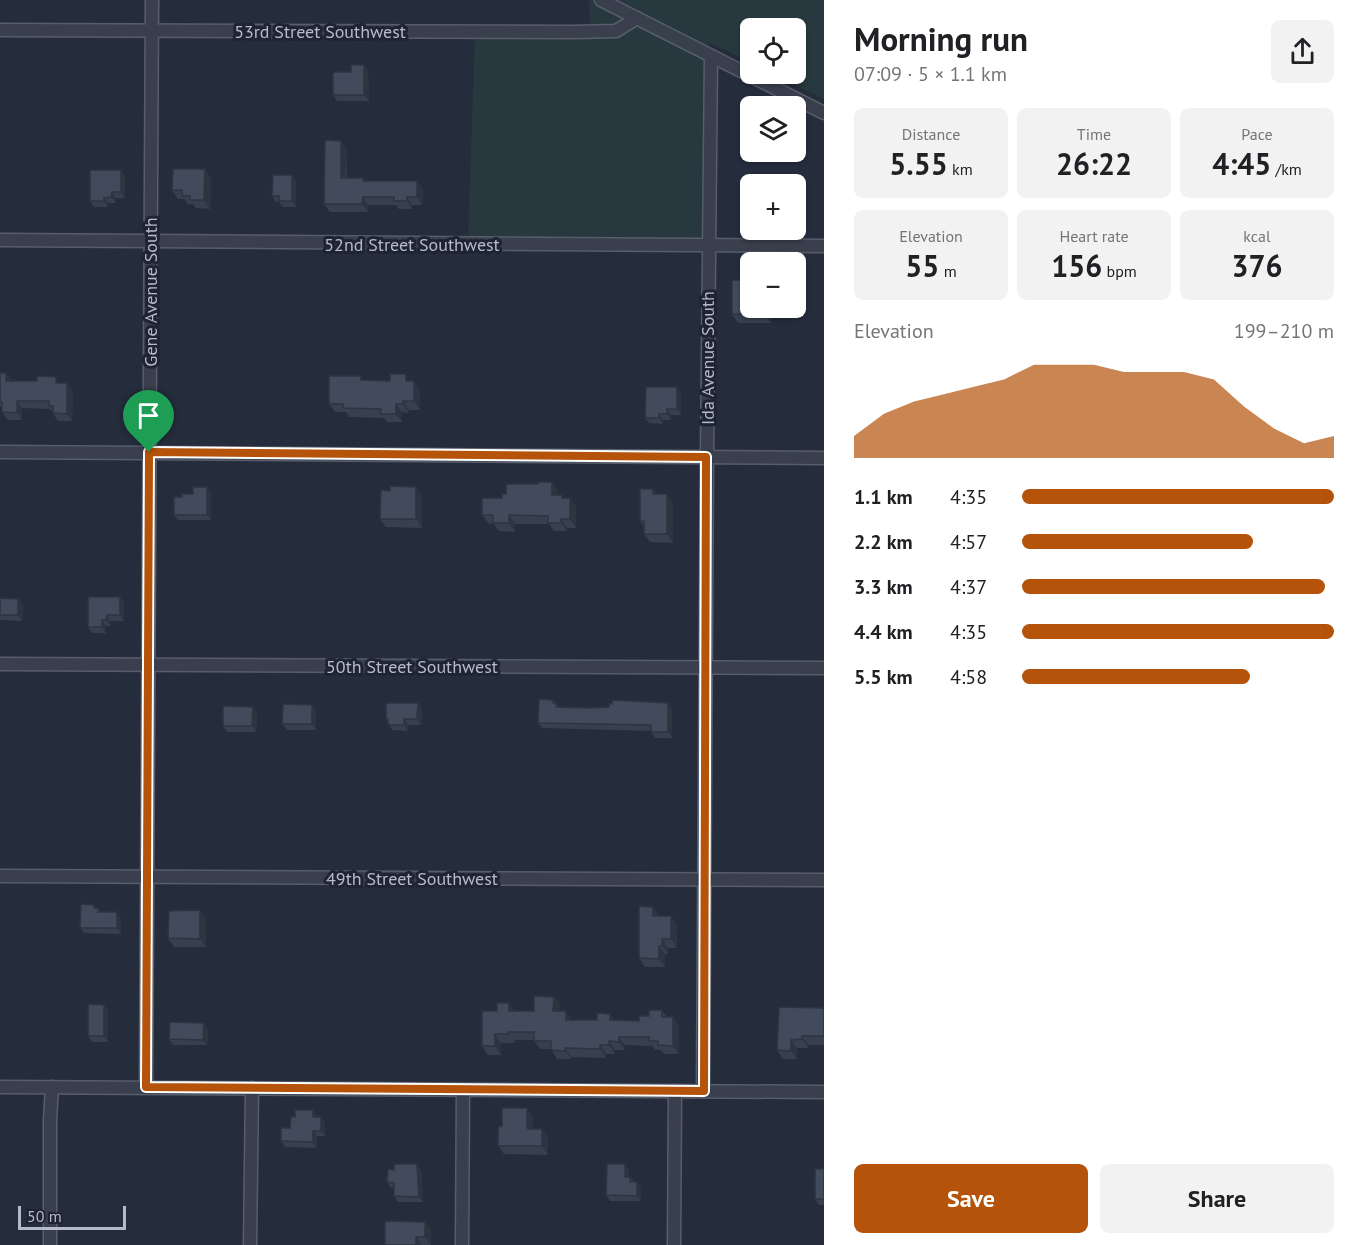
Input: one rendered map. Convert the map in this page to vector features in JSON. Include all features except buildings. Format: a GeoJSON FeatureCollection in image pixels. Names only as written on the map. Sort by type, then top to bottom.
{"type":"FeatureCollection","features":[{"type":"Feature","properties":{"kind":"street","name":"Gene Avenue South"},"geometry":{"type":"LineString","coordinates":[[146,1087],[152,0]]}},
{"type":"Feature","properties":{"kind":"street"},"geometry":{"type":"LineString","coordinates":[[601,0],[824,113]]}},
{"type":"Feature","properties":{"kind":"street","name":"53rd Street Southwest"},"geometry":{"type":"LineString","coordinates":[[0,30],[616,31],[637,18]]}},
{"type":"Feature","properties":{"kind":"street","name":"Ida Avenue South"},"geometry":{"type":"LineString","coordinates":[[704,1091],[706,457],[711,56]]}},
{"type":"Feature","properties":{"kind":"street","name":"52nd Street Southwest"},"geometry":{"type":"LineString","coordinates":[[0,240],[824,246]]}},
{"type":"Feature","properties":{"kind":"street"},"geometry":{"type":"LineString","coordinates":[[0,452],[824,458]]}},
{"type":"Feature","properties":{"kind":"street","name":"50th Street Southwest"},"geometry":{"type":"LineString","coordinates":[[0,664],[824,668]]}},
{"type":"Feature","properties":{"kind":"street","name":"49th Street Southwest"},"geometry":{"type":"LineString","coordinates":[[0,876],[824,880]]}},
{"type":"Feature","properties":{"kind":"street"},"geometry":{"type":"LineString","coordinates":[[0,1087],[824,1092]]}},
{"type":"Feature","properties":{"kind":"street"},"geometry":{"type":"LineString","coordinates":[[50,1245],[52,1087]]}},
{"type":"Feature","properties":{"kind":"street"},"geometry":{"type":"LineString","coordinates":[[250,1245],[252,1088]]}},
{"type":"Feature","properties":{"kind":"street"},"geometry":{"type":"LineString","coordinates":[[462,1245],[463,1089]]}},
{"type":"Feature","properties":{"kind":"street"},"geometry":{"type":"LineString","coordinates":[[674,1245],[675,1091]]}},
{"type":"Feature","properties":{"kind":"shaded area"},"geometry":{"type":"Polygon","coordinates":[[[589,0],[824,0],[824,99],[793,84],[806,84],[806,18],[740,18],[740,57],[709,42],[704,245],[468,244],[475,33],[590,30],[589,0]]]}},
{"type":"Feature","properties":{"kind":"route"},"geometry":{"type":"LineString","coordinates":[[149,452],[706,457],[704,1091],[146,1087],[149,452]]}}]}
